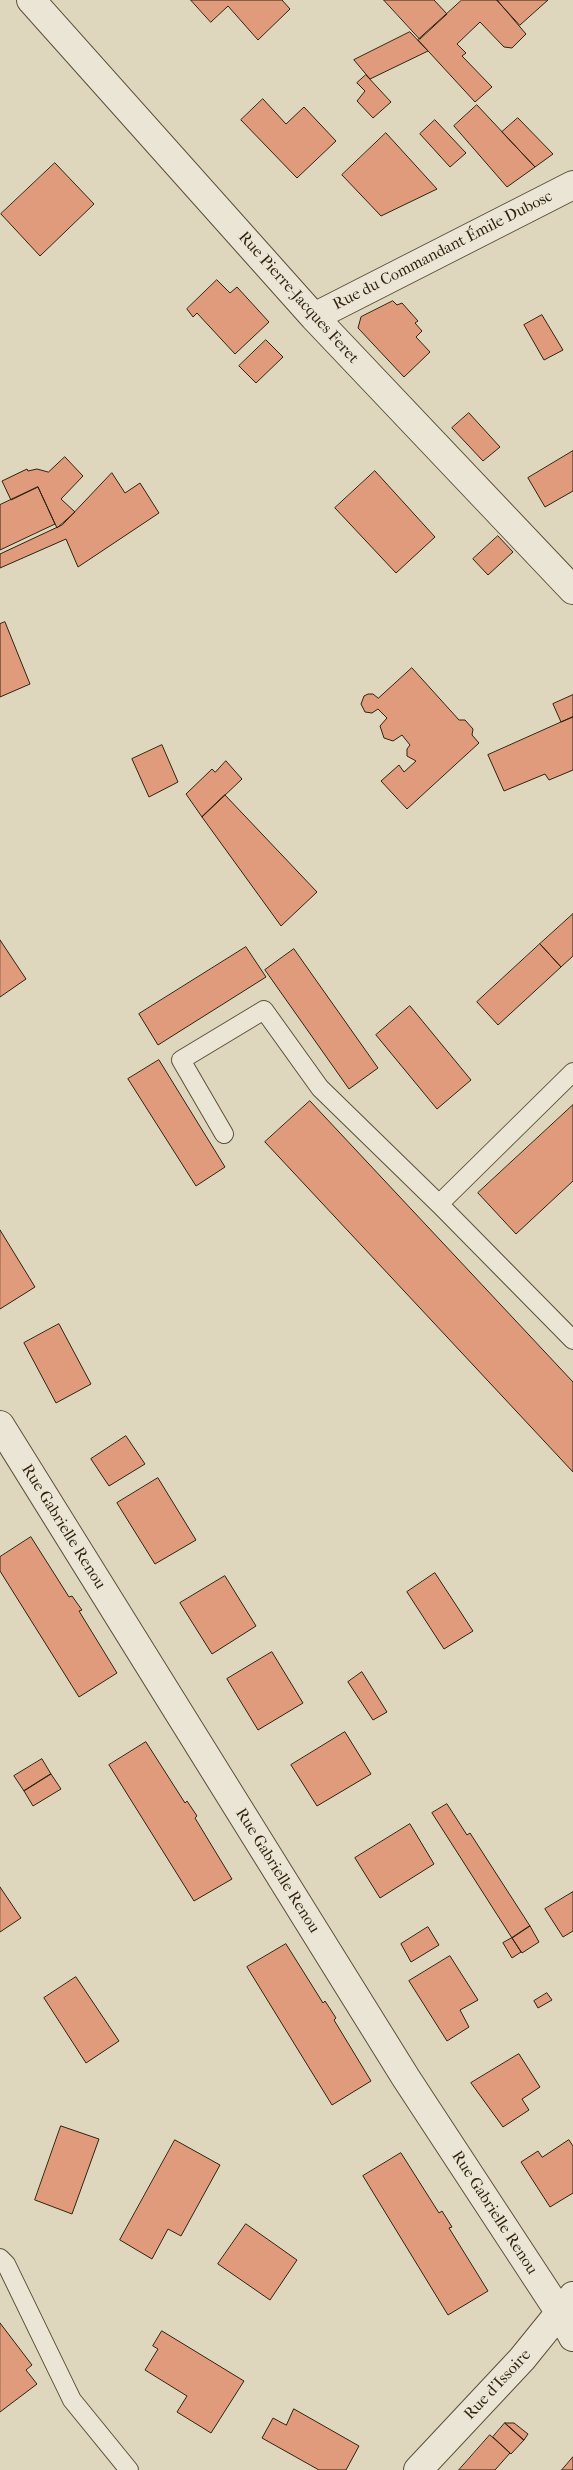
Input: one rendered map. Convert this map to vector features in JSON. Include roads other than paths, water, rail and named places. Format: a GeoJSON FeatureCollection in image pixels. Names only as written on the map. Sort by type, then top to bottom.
{"type":"FeatureCollection","features":[{"type":"Feature","properties":{"kind":"street","name":"Rue Pierre-Jacques Feret"},"geometry":{"type":"LineString","coordinates":[[31,0],[314,317],[573,590]]}},
{"type":"Feature","properties":{"kind":"street","name":"Rue du Commandant Émile Dubosc"},"geometry":{"type":"LineString","coordinates":[[314,317],[573,185]]}},
{"type":"Feature","properties":{"kind":"street","name":"Rue Gabrielle Renou"},"geometry":{"type":"LineString","coordinates":[[0,1425],[406,2078],[566,2305],[573,2337]]}},
{"type":"Feature","properties":{"kind":"street","name":"Rue d'Issoire"},"geometry":{"type":"LineString","coordinates":[[418,2470],[522,2359],[566,2305]]}},
{"type":"Feature","properties":{"kind":"lane"},"geometry":{"type":"LineString","coordinates":[[224,1134],[181,1060],[264,1010],[320,1088],[439,1204],[573,1340]]}},
{"type":"Feature","properties":{"kind":"lane"},"geometry":{"type":"LineString","coordinates":[[439,1204],[573,1072]]}},
{"type":"Feature","properties":{"kind":"lane"},"geometry":{"type":"LineString","coordinates":[[0,2258],[6,2264],[72,2400],[129,2470]]}}]}
